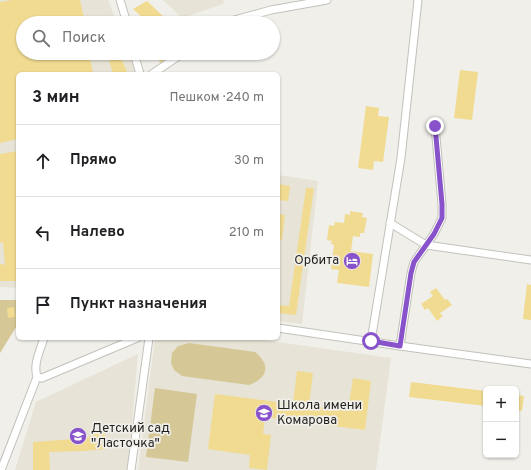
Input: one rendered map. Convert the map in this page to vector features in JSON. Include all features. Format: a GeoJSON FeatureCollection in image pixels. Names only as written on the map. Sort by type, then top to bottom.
{"type":"FeatureCollection","features":[{"type":"Feature","properties":{"kind":"street"},"geometry":{"type":"LineString","coordinates":[[120,0],[124,16]]}},
{"type":"Feature","properties":{"kind":"street"},"geometry":{"type":"LineString","coordinates":[[249,16],[271,10],[326,0]]}},
{"type":"Feature","properties":{"kind":"street"},"geometry":{"type":"LineString","coordinates":[[371,341],[401,158],[418,0]]}},
{"type":"Feature","properties":{"kind":"street"},"geometry":{"type":"LineString","coordinates":[[136,60],[139,72]]}},
{"type":"Feature","properties":{"kind":"street"},"geometry":{"type":"LineString","coordinates":[[155,72],[173,60]]}},
{"type":"Feature","properties":{"kind":"street"},"geometry":{"type":"LineString","coordinates":[[400,346],[414,262],[434,234],[442,218],[435,126]]}},
{"type":"Feature","properties":{"kind":"street"},"geometry":{"type":"LineString","coordinates":[[390,223],[426,245],[531,260]]}},
{"type":"Feature","properties":{"kind":"street"},"geometry":{"type":"LineString","coordinates":[[280,328],[531,364]]}},
{"type":"Feature","properties":{"kind":"street"},"geometry":{"type":"LineString","coordinates":[[1,470],[37,377],[36,365],[43,340]]}},
{"type":"Feature","properties":{"kind":"street"},"geometry":{"type":"LineString","coordinates":[[37,377],[42,378],[132,340]]}},
{"type":"Feature","properties":{"kind":"street"},"geometry":{"type":"LineString","coordinates":[[131,470],[149,340]]}},
{"type":"Feature","properties":{"kind":"shaded area"},"geometry":{"type":"Polygon","coordinates":[[[0,0],[108,0],[114,16],[16,16],[16,60],[131,60],[135,72],[16,72],[16,288],[0,287],[0,0]]]}},
{"type":"Feature","properties":{"kind":"shaded area"},"geometry":{"type":"Polygon","coordinates":[[[163,0],[224,0],[223,4],[188,16],[180,16],[163,0]]]}},
{"type":"Feature","properties":{"kind":"shaded area"},"geometry":{"type":"Polygon","coordinates":[[[280,175],[318,181],[302,324],[280,321],[280,175]]]}},
{"type":"Feature","properties":{"kind":"shaded area"},"geometry":{"type":"Polygon","coordinates":[[[0,300],[16,300],[16,327],[0,353],[0,300]]]}},
{"type":"Feature","properties":{"kind":"shaded area","name":"Школа имени Комарова"},"geometry":{"type":"Polygon","coordinates":[[[155,340],[263,340],[391,358],[376,470],[138,470],[155,340]]]}},
{"type":"Feature","properties":{"kind":"shaded area"},"geometry":{"type":"Polygon","coordinates":[[[189,343],[255,352],[263,362],[265,371],[260,379],[249,385],[182,376],[174,370],[171,363],[172,353],[178,346],[189,343]]]}},
{"type":"Feature","properties":{"kind":"shaded area","name":"Детский сад \"Ласточка\""},"geometry":{"type":"Polygon","coordinates":[[[138,354],[128,470],[15,470],[36,402],[138,354]]]}},
{"type":"Feature","properties":{"kind":"shaded area"},"geometry":{"type":"Polygon","coordinates":[[[155,388],[197,394],[188,462],[146,457],[155,388]]]}},
{"type":"Feature","properties":{"kind":"building"},"geometry":{"type":"Polygon","coordinates":[[[12,0],[80,0],[83,16],[16,16],[16,60],[90,60],[93,72],[16,72],[16,139],[0,143],[0,2],[12,0]]]}},
{"type":"Feature","properties":{"kind":"building"},"geometry":{"type":"Polygon","coordinates":[[[147,1],[163,16],[141,16],[133,9],[147,1]]]}},
{"type":"Feature","properties":{"kind":"building"},"geometry":{"type":"Polygon","coordinates":[[[109,60],[122,60],[127,72],[112,72],[109,60]]]}},
{"type":"Feature","properties":{"kind":"building"},"geometry":{"type":"Polygon","coordinates":[[[460,70],[478,72],[472,120],[454,118],[460,70]]]}},
{"type":"Feature","properties":{"kind":"building"},"geometry":{"type":"Polygon","coordinates":[[[366,106],[379,108],[378,116],[389,117],[383,162],[374,161],[373,170],[358,168],[366,106]]]}},
{"type":"Feature","properties":{"kind":"building"},"geometry":{"type":"Polygon","coordinates":[[[16,151],[16,281],[0,281],[0,264],[5,265],[3,242],[0,243],[0,154],[16,151]]]}},
{"type":"Feature","properties":{"kind":"building"},"geometry":{"type":"Polygon","coordinates":[[[280,184],[290,186],[288,201],[280,200],[280,184]]]}},
{"type":"Feature","properties":{"kind":"building"},"geometry":{"type":"Polygon","coordinates":[[[306,188],[314,188],[296,315],[280,313],[280,305],[289,306],[306,188]]]}},
{"type":"Feature","properties":{"kind":"building"},"geometry":{"type":"Polygon","coordinates":[[[350,211],[363,213],[362,217],[367,218],[364,233],[360,233],[360,237],[353,236],[351,251],[373,254],[369,287],[337,283],[339,270],[331,269],[334,245],[331,244],[332,241],[327,240],[329,225],[334,226],[335,222],[344,223],[345,214],[350,215],[350,211]]]}},
{"type":"Feature","properties":{"kind":"building"},"geometry":{"type":"Polygon","coordinates":[[[280,214],[285,215],[282,240],[280,240],[280,214]]]}},
{"type":"Feature","properties":{"kind":"building"},"geometry":{"type":"Polygon","coordinates":[[[527,284],[531,285],[531,320],[523,319],[527,284]]]}},
{"type":"Feature","properties":{"kind":"building"},"geometry":{"type":"Polygon","coordinates":[[[436,288],[445,300],[447,299],[452,305],[440,313],[443,316],[437,321],[428,308],[425,310],[421,304],[433,296],[430,292],[436,288]]]}},
{"type":"Feature","properties":{"kind":"building"},"geometry":{"type":"Polygon","coordinates":[[[14,307],[15,317],[8,318],[7,308],[14,307]]]}},
{"type":"Feature","properties":{"kind":"building"},"geometry":{"type":"Polygon","coordinates":[[[297,371],[313,373],[309,405],[348,411],[353,378],[371,381],[365,430],[265,417],[263,434],[271,435],[267,470],[249,468],[250,455],[208,449],[215,394],[293,404],[297,371]]]}},
{"type":"Feature","properties":{"kind":"building"},"geometry":{"type":"Polygon","coordinates":[[[411,382],[483,391],[483,406],[409,397],[411,382]]]}},
{"type":"Feature","properties":{"kind":"building"},"geometry":{"type":"Polygon","coordinates":[[[519,395],[524,396],[522,411],[519,410],[519,395]]]}},
{"type":"Feature","properties":{"kind":"building"},"geometry":{"type":"Polygon","coordinates":[[[105,433],[106,449],[49,452],[50,470],[33,470],[33,442],[89,438],[90,434],[105,433]]]}},
{"type":"Feature","properties":{"kind":"place","name":"Орбита"},"geometry":{"type":"Point","coordinates":[352,261]}},
{"type":"Feature","properties":{"kind":"place","name":"Школа имени Комарова"},"geometry":{"type":"Point","coordinates":[264,413]}},
{"type":"Feature","properties":{"kind":"place","name":"Детский сад \"Ласточка\""},"geometry":{"type":"Point","coordinates":[78,436]}},
{"type":"Feature","properties":{"kind":"route"},"geometry":{"type":"LineString","coordinates":[[371,341],[400,346],[414,262],[434,234],[442,218],[435,126]]}}]}
